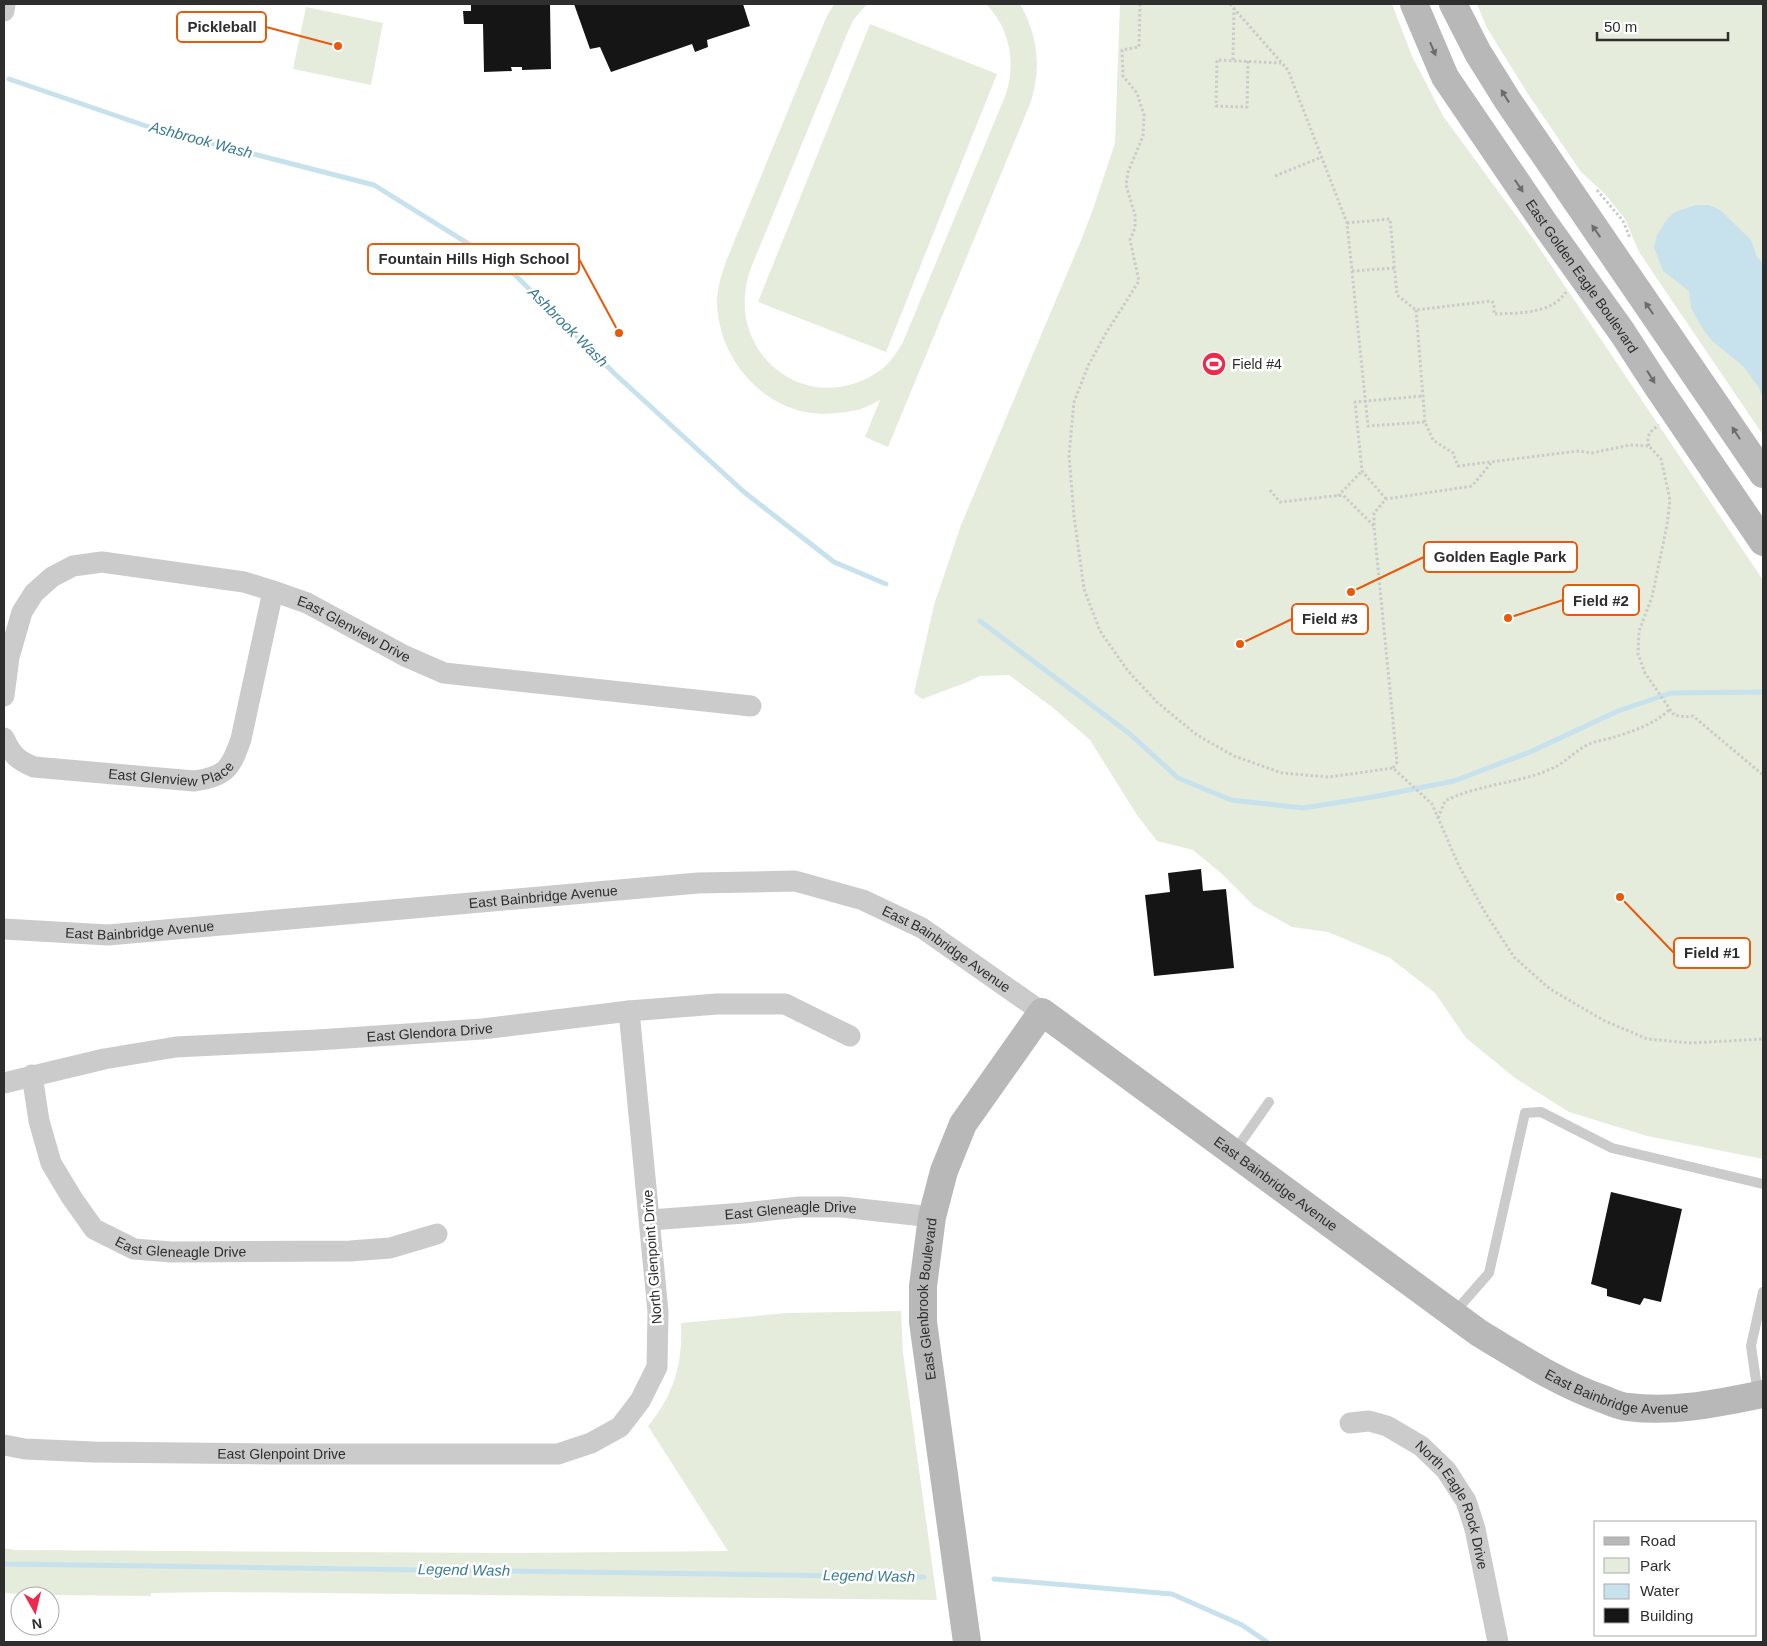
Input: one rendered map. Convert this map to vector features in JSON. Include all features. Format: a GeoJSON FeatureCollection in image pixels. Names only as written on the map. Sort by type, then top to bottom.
{"type":"FeatureCollection","features":[{"type":"Feature","properties":{"kind":"street"},"geometry":{"type":"LineString","coordinates":[[4,11],[5,4]]}},
{"type":"Feature","properties":{"kind":"street","name":"East Golden Eagle Boulevard"},"geometry":{"type":"LineString","coordinates":[[1414,4],[1445,77],[1547,227],[1622,332],[1763,542]]}},
{"type":"Feature","properties":{"kind":"street"},"geometry":{"type":"LineString","coordinates":[[1453,4],[1478,53],[1508,101],[1763,474]]}},
{"type":"Feature","properties":{"kind":"street","name":"East Glenview Drive"},"geometry":{"type":"LineString","coordinates":[[6,656],[22,612],[34,593],[52,577],[73,566],[102,562],[244,582],[273,591],[307,603],[405,656],[444,672],[751,706]]}},
{"type":"Feature","properties":{"kind":"street","name":"East Glenview Place"},"geometry":{"type":"LineString","coordinates":[[4,738],[10,751],[20,761],[34,767],[194,781],[210,779],[222,773],[234,759],[241,739],[273,591]]}},
{"type":"Feature","properties":{"kind":"street"},"geometry":{"type":"LineString","coordinates":[[4,684],[6,656]]}},
{"type":"Feature","properties":{"kind":"street","name":"East Bainbridge Avenue"},"geometry":{"type":"LineString","coordinates":[[4,929],[108,935],[698,883],[795,881],[863,900],[922,928],[1042,1012],[1479,1333],[1549,1376],[1586,1393],[1626,1407],[1690,1408],[1761,1395]]}},
{"type":"Feature","properties":{"kind":"street","name":"East Glendora Drive"},"geometry":{"type":"LineString","coordinates":[[4,1083],[104,1059],[176,1047],[482,1029],[629,1011],[717,1004],[785,1004],[850,1036]]}},
{"type":"Feature","properties":{"kind":"street","name":"North Glenpoint Drive"},"geometry":{"type":"LineString","coordinates":[[558,1454],[591,1443],[620,1427],[640,1401],[656,1367],[658,1312],[629,1011]]}},
{"type":"Feature","properties":{"kind":"street","name":"East Glenbrook Boulevard"},"geometry":{"type":"LineString","coordinates":[[966,1642],[923,1322],[923,1286],[932,1217],[944,1171],[962,1124],[1042,1012]]}},
{"type":"Feature","properties":{"kind":"street","name":"East Gleneagle Drive"},"geometry":{"type":"LineString","coordinates":[[32,1076],[39,1121],[51,1163],[72,1198],[94,1229],[134,1248],[171,1252],[350,1251],[390,1248],[436,1234]]}},
{"type":"Feature","properties":{"kind":"street","name":"East Gleneagle Drive"},"geometry":{"type":"LineString","coordinates":[[650,1220],[799,1207],[842,1207],[932,1217]]}},
{"type":"Feature","properties":{"kind":"street","name":"North Eagle Rock Drive"},"geometry":{"type":"LineString","coordinates":[[1350,1423],[1370,1421],[1387,1426],[1421,1446],[1446,1470],[1466,1501],[1475,1529],[1498,1642]]}},
{"type":"Feature","properties":{"kind":"street","name":"East Glenpoint Drive"},"geometry":{"type":"LineString","coordinates":[[4,1446],[25,1449],[94,1452],[558,1454]]}},
{"type":"Feature","properties":{"kind":"lane"},"geometry":{"type":"LineString","coordinates":[[1233,1153],[1269,1102]]}},
{"type":"Feature","properties":{"kind":"lane"},"geometry":{"type":"LineString","coordinates":[[1454,1314],[1489,1273],[1525,1113],[1541,1112],[1612,1148],[1763,1184]]}},
{"type":"Feature","properties":{"kind":"lane"},"geometry":{"type":"LineString","coordinates":[[1761,1395],[1751,1346],[1763,1292]]}},
{"type":"Feature","properties":{"kind":"path"},"geometry":{"type":"LineString","coordinates":[[1140,4],[1139,47],[1122,50],[1123,76],[1137,93],[1144,115],[1143,136],[1128,172],[1126,185],[1135,215],[1135,228],[1130,240],[1138,280],[1088,366],[1074,402],[1069,455],[1073,508],[1084,589],[1100,631],[1128,671],[1158,703],[1197,735],[1234,756],[1282,773],[1329,777],[1393,768],[1397,762],[1374,513],[1386,499],[1472,486],[1492,462]]}},
{"type":"Feature","properties":{"kind":"path"},"geometry":{"type":"LineString","coordinates":[[1230,4],[1288,70],[1348,223],[1368,426],[1425,422]]}},
{"type":"Feature","properties":{"kind":"path"},"geometry":{"type":"LineString","coordinates":[[1233,60],[1234,8]]}},
{"type":"Feature","properties":{"kind":"path"},"geometry":{"type":"LineString","coordinates":[[1248,61],[1247,107],[1216,106],[1217,60],[1233,60],[1282,63]]}},
{"type":"Feature","properties":{"kind":"path"},"geometry":{"type":"LineString","coordinates":[[1275,176],[1322,157]]}},
{"type":"Feature","properties":{"kind":"path"},"geometry":{"type":"LineString","coordinates":[[1348,223],[1390,219],[1397,295],[1416,310],[1491,301],[1494,303],[1494,314],[1539,310],[1560,298],[1565,294],[1566,289]]}},
{"type":"Feature","properties":{"kind":"path"},"geometry":{"type":"LineString","coordinates":[[1352,271],[1395,268]]}},
{"type":"Feature","properties":{"kind":"path"},"geometry":{"type":"LineString","coordinates":[[1416,310],[1425,422],[1433,440],[1453,453],[1458,466],[1578,452],[1592,453],[1630,445],[1649,446]]}},
{"type":"Feature","properties":{"kind":"path"},"geometry":{"type":"LineString","coordinates":[[1386,499],[1362,472],[1355,402],[1423,396]]}},
{"type":"Feature","properties":{"kind":"path"},"geometry":{"type":"LineString","coordinates":[[1662,423],[1648,433],[1647,437],[1649,446],[1661,459],[1670,500],[1667,525],[1652,597],[1639,631],[1638,654],[1645,673],[1674,715],[1693,716],[1763,776]]}},
{"type":"Feature","properties":{"kind":"path"},"geometry":{"type":"LineString","coordinates":[[1338,496],[1362,472]]}},
{"type":"Feature","properties":{"kind":"path"},"geometry":{"type":"LineString","coordinates":[[1270,490],[1280,502],[1343,495],[1374,527]]}},
{"type":"Feature","properties":{"kind":"path"},"geometry":{"type":"LineString","coordinates":[[1438,818],[1445,801],[1458,794],[1525,778],[1550,769],[1569,759],[1588,744],[1642,727],[1662,717],[1669,710]]}},
{"type":"Feature","properties":{"kind":"path"},"geometry":{"type":"LineString","coordinates":[[1393,768],[1432,804],[1459,866],[1486,914],[1514,957],[1550,990],[1604,1020],[1647,1039],[1691,1043],[1763,1039]]}},
{"type":"Feature","properties":{"kind":"green space"},"geometry":{"type":"Polygon","coordinates":[[[834,4],[867,4],[854,19],[849,29],[751,268],[745,299],[748,327],[760,351],[778,370],[800,383],[826,388],[854,384],[882,369],[891,360],[903,342],[1006,94],[1009,82],[1010,58],[1006,35],[994,13],[986,4],[1020,4],[1031,28],[1036,53],[1036,78],[1030,104],[888,447],[865,437],[880,400],[858,410],[822,414],[805,412],[787,406],[770,397],[742,371],[731,355],[719,319],[717,300],[720,279],[725,264],[826,18],[834,4]]]}},
{"type":"Feature","properties":{"kind":"green space"},"geometry":{"type":"Polygon","coordinates":[[[1120,4],[1392,4],[1412,56],[1443,116],[1534,240],[1763,580],[1763,1159],[1647,1136],[1569,1112],[1515,1078],[1466,1038],[1435,993],[1390,958],[1328,932],[1292,927],[1254,906],[1222,874],[1193,850],[1157,841],[1137,815],[1090,740],[1052,707],[1009,675],[980,676],[922,699],[914,693],[934,605],[961,525],[1082,238],[1115,143],[1120,4]]]}},
{"type":"Feature","properties":{"kind":"green space"},"geometry":{"type":"Polygon","coordinates":[[[1477,4],[1763,4],[1763,435],[1639,252],[1625,219],[1604,193],[1581,172],[1528,94],[1487,28],[1477,4]]]}},
{"type":"Feature","properties":{"kind":"green space"},"geometry":{"type":"Polygon","coordinates":[[[306,7],[383,23],[371,85],[293,69],[306,7]]]}},
{"type":"Feature","properties":{"kind":"green space"},"geometry":{"type":"Polygon","coordinates":[[[870,24],[997,74],[886,352],[758,302],[870,24]]]}},
{"type":"Feature","properties":{"kind":"green space"},"geometry":{"type":"Polygon","coordinates":[[[901,1311],[903,1353],[937,1600],[222,1592],[151,1593],[151,1596],[60,1595],[60,1586],[10,1586],[10,1593],[4,1593],[4,1548],[15,1550],[518,1553],[728,1551],[648,1426],[664,1402],[675,1378],[680,1352],[681,1323],[787,1313],[901,1311]]]}},
{"type":"Feature","properties":{"kind":"water"},"geometry":{"type":"Polygon","coordinates":[[[1696,205],[1709,205],[1720,210],[1751,240],[1757,257],[1763,263],[1763,399],[1759,388],[1744,367],[1711,340],[1691,308],[1689,291],[1663,271],[1654,247],[1657,235],[1668,218],[1675,212],[1696,205]]]}},
{"type":"Feature","properties":{"kind":"building"},"geometry":{"type":"Polygon","coordinates":[[[471,4],[550,4],[551,69],[522,70],[522,67],[511,67],[512,71],[484,72],[483,24],[464,24],[463,11],[471,11],[471,4]]]}},
{"type":"Feature","properties":{"kind":"building"},"geometry":{"type":"Polygon","coordinates":[[[574,4],[743,4],[750,26],[707,40],[708,47],[695,52],[692,44],[611,72],[600,47],[590,49],[574,4]]]}},
{"type":"Feature","properties":{"kind":"building"},"geometry":{"type":"Polygon","coordinates":[[[1201,869],[1203,891],[1226,889],[1234,968],[1154,976],[1145,895],[1170,892],[1168,873],[1201,869]]]}},
{"type":"Feature","properties":{"kind":"building"},"geometry":{"type":"Polygon","coordinates":[[[1611,1192],[1682,1209],[1661,1302],[1644,1298],[1640,1305],[1607,1296],[1607,1289],[1591,1284],[1611,1192]]]}},
{"type":"Feature","properties":{"kind":"waterway","name":"Ashbrook Wash"},"geometry":{"type":"LineString","coordinates":[[9,79],[149,127],[374,185],[509,269],[615,374],[744,492],[834,562],[886,584]]}},
{"type":"Feature","properties":{"kind":"waterway"},"geometry":{"type":"LineString","coordinates":[[980,621],[1130,734],[1178,778],[1231,800],[1303,808],[1454,781],[1530,752],[1618,711],[1671,693],[1763,692]]}},
{"type":"Feature","properties":{"kind":"waterway","name":"Legend Wash"},"geometry":{"type":"LineString","coordinates":[[4,1564],[924,1577]]}},
{"type":"Feature","properties":{"kind":"waterway","name":"Legend Wash"},"geometry":{"type":"LineString","coordinates":[[994,1579],[1172,1594],[1242,1625],[1267,1642]]}},
{"type":"Feature","properties":{"kind":"place","name":"Pickleball"},"geometry":{"type":"Point","coordinates":[338,46]}},
{"type":"Feature","properties":{"kind":"place","name":"Fountain Hills High School"},"geometry":{"type":"Point","coordinates":[619,333]}},
{"type":"Feature","properties":{"kind":"place","name":"Field #4"},"geometry":{"type":"Point","coordinates":[1214,364]}},
{"type":"Feature","properties":{"kind":"place","name":"Golden Eagle Park"},"geometry":{"type":"Point","coordinates":[1351,592]}},
{"type":"Feature","properties":{"kind":"place","name":"Field #2"},"geometry":{"type":"Point","coordinates":[1508,618]}},
{"type":"Feature","properties":{"kind":"place","name":"Field #3"},"geometry":{"type":"Point","coordinates":[1240,644]}},
{"type":"Feature","properties":{"kind":"place","name":"Field #1"},"geometry":{"type":"Point","coordinates":[1620,897]}}]}
